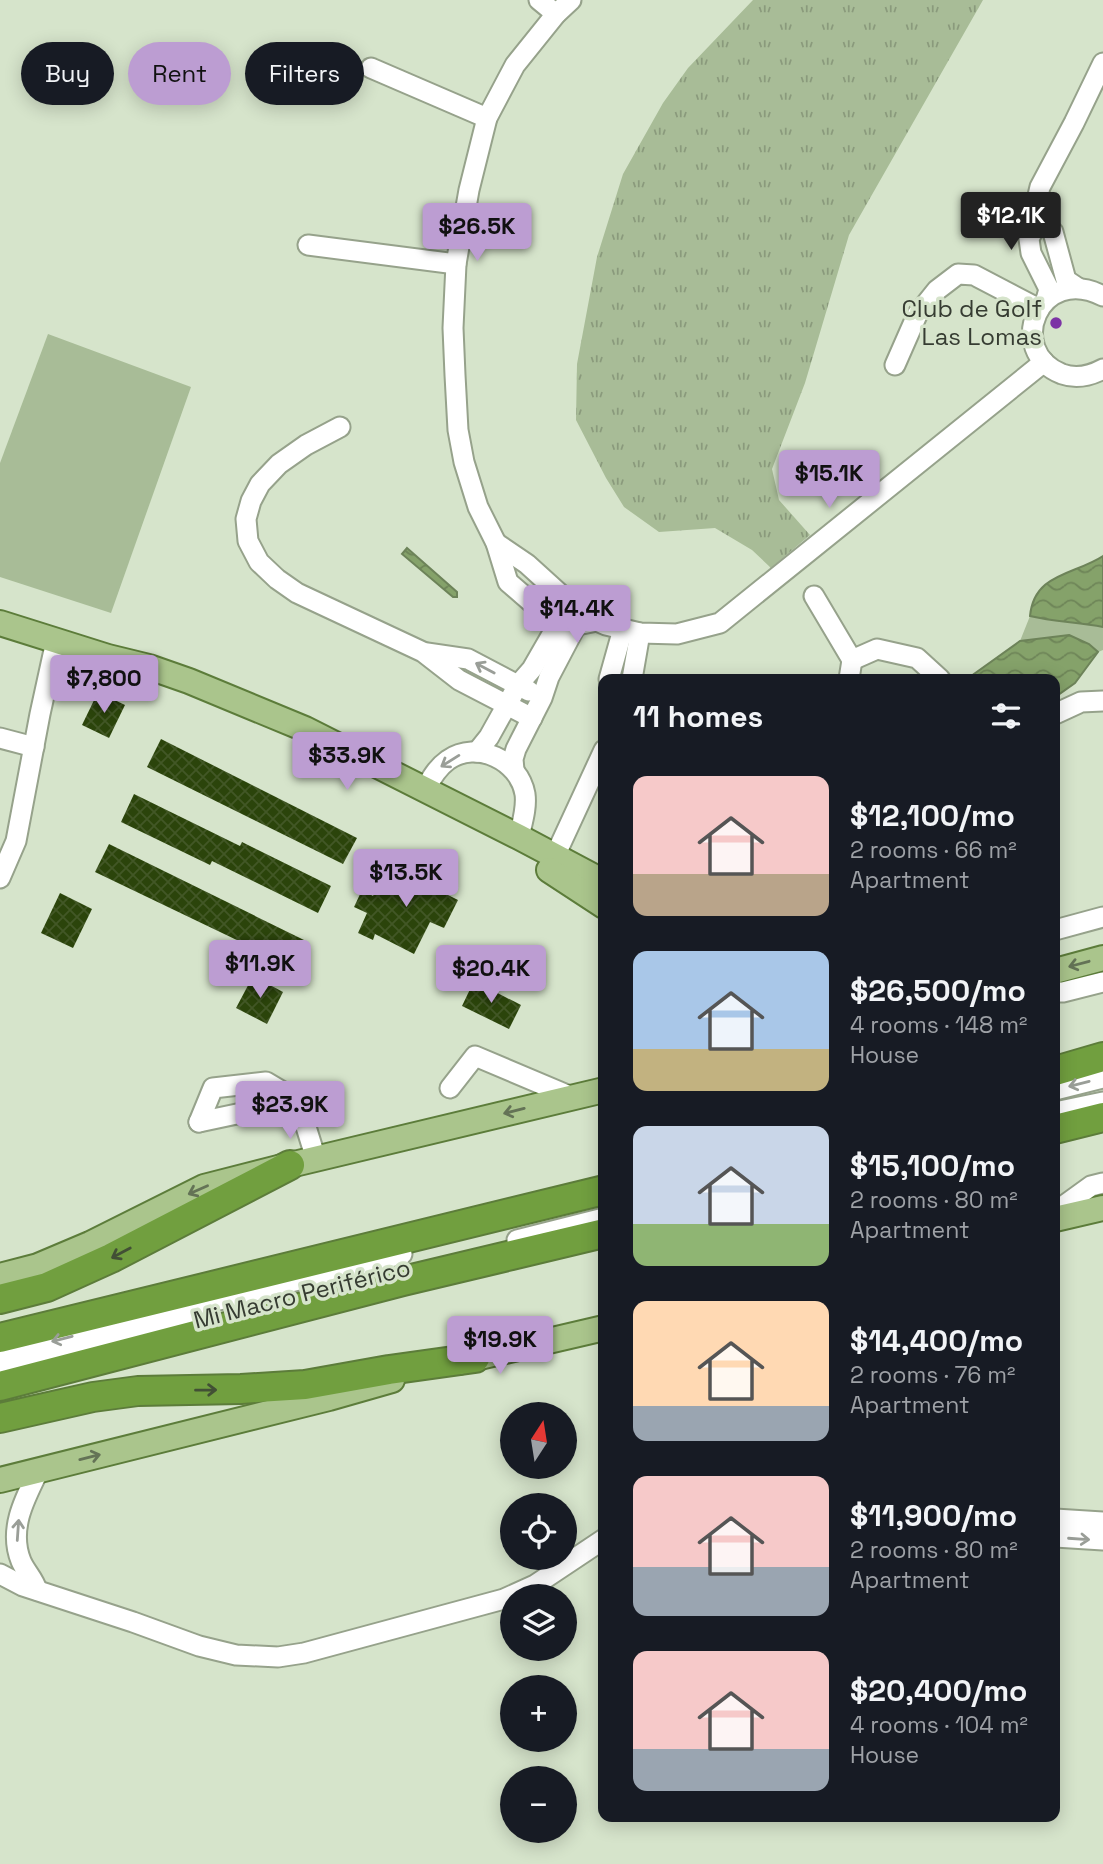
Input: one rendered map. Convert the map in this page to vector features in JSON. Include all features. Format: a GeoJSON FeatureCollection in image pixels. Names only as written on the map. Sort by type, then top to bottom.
{"type":"FeatureCollection","features":[{"type":"Feature","properties":{"kind":"highway"},"geometry":{"type":"LineString","coordinates":[[1060,1070],[1103,1058]]}},
{"type":"Feature","properties":{"kind":"highway"},"geometry":{"type":"LineString","coordinates":[[1060,1128],[1103,1118]]}},
{"type":"Feature","properties":{"kind":"highway"},"geometry":{"type":"LineString","coordinates":[[0,1299],[47,1287],[303,1162]]}},
{"type":"Feature","properties":{"kind":"highway"},"geometry":{"type":"LineString","coordinates":[[0,1338],[598,1191]]}},
{"type":"Feature","properties":{"kind":"highway"},"geometry":{"type":"LineString","coordinates":[[0,1386],[403,1281],[598,1234]]}},
{"type":"Feature","properties":{"kind":"highway"},"geometry":{"type":"LineString","coordinates":[[0,1418],[81,1399],[127,1392],[305,1385],[475,1357]]}},
{"type":"Feature","properties":{"kind":"main road"},"geometry":{"type":"LineString","coordinates":[[0,623],[149,667],[305,729],[598,879]]}},
{"type":"Feature","properties":{"kind":"main road"},"geometry":{"type":"LineString","coordinates":[[108,657],[127,669],[245,716],[307,745],[556,873],[598,902]]}},
{"type":"Feature","properties":{"kind":"main road"},"geometry":{"type":"LineString","coordinates":[[1060,970],[1103,958]]}},
{"type":"Feature","properties":{"kind":"main road"},"geometry":{"type":"LineString","coordinates":[[0,1276],[38,1266],[90,1244],[204,1187],[598,1091]]}},
{"type":"Feature","properties":{"kind":"main road"},"geometry":{"type":"LineString","coordinates":[[1060,1218],[1103,1208]]}},
{"type":"Feature","properties":{"kind":"main road"},"geometry":{"type":"LineString","coordinates":[[0,1480],[329,1398],[475,1357],[598,1329]]}},
{"type":"Feature","properties":{"kind":"street"},"geometry":{"type":"LineString","coordinates":[[538,0],[556,14]]}},
{"type":"Feature","properties":{"kind":"street"},"geometry":{"type":"LineString","coordinates":[[571,0],[556,14],[515,65],[487,118],[469,190],[456,264],[453,328],[458,430],[464,462],[478,507],[496,543],[508,582],[538,608],[578,615],[631,631],[677,634],[720,623],[1044,362]]}},
{"type":"Feature","properties":{"kind":"street"},"geometry":{"type":"LineString","coordinates":[[1099,377],[1066,376],[1044,362],[1038,353],[1032,331],[1034,320],[1049,289],[1031,253],[1028,239],[1038,220],[1036,204],[1040,187],[1103,64]]}},
{"type":"Feature","properties":{"kind":"street"},"geometry":{"type":"LineString","coordinates":[[372,68],[487,118]]}},
{"type":"Feature","properties":{"kind":"street"},"geometry":{"type":"LineString","coordinates":[[1038,220],[1053,232],[1066,280],[1078,288]]}},
{"type":"Feature","properties":{"kind":"street"},"geometry":{"type":"LineString","coordinates":[[307,245],[456,264]]}},
{"type":"Feature","properties":{"kind":"street"},"geometry":{"type":"LineString","coordinates":[[895,365],[917,315],[937,290],[958,274],[974,275],[1042,305]]}},
{"type":"Feature","properties":{"kind":"street"},"geometry":{"type":"LineString","coordinates":[[1042,305],[1055,293],[1066,289],[1092,290],[1103,296]]}},
{"type":"Feature","properties":{"kind":"street"},"geometry":{"type":"LineString","coordinates":[[340,426],[279,464],[260,484],[246,519],[248,541],[260,562],[277,579],[297,593],[423,652],[459,680],[532,718]]}},
{"type":"Feature","properties":{"kind":"street"},"geometry":{"type":"LineString","coordinates":[[814,597],[850,670],[877,649],[916,658],[934,674]]}},
{"type":"Feature","properties":{"kind":"street"},"geometry":{"type":"LineString","coordinates":[[477,752],[489,737],[518,685],[578,615]]}},
{"type":"Feature","properties":{"kind":"street"},"geometry":{"type":"LineString","coordinates":[[514,770],[516,749],[542,698],[548,677],[578,615]]}},
{"type":"Feature","properties":{"kind":"street"},"geometry":{"type":"LineString","coordinates":[[611,674],[631,631]]}},
{"type":"Feature","properties":{"kind":"street"},"geometry":{"type":"LineString","coordinates":[[631,631],[632,674]]}},
{"type":"Feature","properties":{"kind":"street"},"geometry":{"type":"LineString","coordinates":[[0,878],[16,841],[56,641]]}},
{"type":"Feature","properties":{"kind":"street"},"geometry":{"type":"LineString","coordinates":[[423,652],[468,659],[542,698]]}},
{"type":"Feature","properties":{"kind":"street"},"geometry":{"type":"LineString","coordinates":[[1060,712],[1081,702],[1103,702]]}},
{"type":"Feature","properties":{"kind":"street"},"geometry":{"type":"LineString","coordinates":[[0,738],[34,747]]}},
{"type":"Feature","properties":{"kind":"street"},"geometry":{"type":"LineString","coordinates":[[425,790],[436,770],[462,753],[491,754],[504,760],[522,783],[525,796],[519,837]]}},
{"type":"Feature","properties":{"kind":"street"},"geometry":{"type":"LineString","coordinates":[[555,856],[598,763]]}},
{"type":"Feature","properties":{"kind":"street"},"geometry":{"type":"LineString","coordinates":[[1060,929],[1103,918]]}},
{"type":"Feature","properties":{"kind":"street"},"geometry":{"type":"LineString","coordinates":[[1060,992],[1103,982]]}},
{"type":"Feature","properties":{"kind":"street"},"geometry":{"type":"LineString","coordinates":[[450,1088],[475,1056],[572,1097]]}},
{"type":"Feature","properties":{"kind":"street"},"geometry":{"type":"LineString","coordinates":[[1060,1089],[1103,1078]]}},
{"type":"Feature","properties":{"kind":"street"},"geometry":{"type":"LineString","coordinates":[[298,1101],[303,1162]]}},
{"type":"Feature","properties":{"kind":"street"},"geometry":{"type":"LineString","coordinates":[[1060,1111],[1103,1102]]}},
{"type":"Feature","properties":{"kind":"street"},"geometry":{"type":"LineString","coordinates":[[1060,1208],[1091,1186],[1103,1183]]}},
{"type":"Feature","properties":{"kind":"street","name":"Mi Macro Periférico"},"geometry":{"type":"LineString","coordinates":[[0,1355],[598,1205]]}},
{"type":"Feature","properties":{"kind":"street","name":"Mi Macro Periférico"},"geometry":{"type":"LineString","coordinates":[[0,1371],[598,1220]]}},
{"type":"Feature","properties":{"kind":"street"},"geometry":{"type":"LineString","coordinates":[[37,1590],[35,1581],[21,1562],[16,1536],[25,1497],[39,1470]]}},
{"type":"Feature","properties":{"kind":"street"},"geometry":{"type":"LineString","coordinates":[[1060,1519],[1103,1522]]}},
{"type":"Feature","properties":{"kind":"street"},"geometry":{"type":"LineString","coordinates":[[1060,1537],[1103,1540]]}},
{"type":"Feature","properties":{"kind":"street"},"geometry":{"type":"LineString","coordinates":[[0,1574],[14,1582],[199,1646],[236,1655],[278,1657],[304,1653],[504,1598],[535,1585],[598,1543]]}},
{"type":"Feature","properties":{"kind":"green space","name":"Club de Golf Las Lomas"},"geometry":{"type":"Polygon","coordinates":[[[753,0],[983,0],[849,235],[805,383],[772,469],[779,500],[810,535],[771,568],[752,550],[715,528],[659,532],[624,507],[576,420],[577,364],[597,257],[623,174],[663,103],[688,68],[753,0]]]}},
{"type":"Feature","properties":{"kind":"green space"},"geometry":{"type":"Polygon","coordinates":[[[48,334],[191,387],[111,613],[0,577],[0,463],[48,334]]]}},
{"type":"Feature","properties":{"kind":"green space"},"geometry":{"type":"Polygon","coordinates":[[[1030,616],[1103,627],[1103,650],[1098,652],[1089,644],[1069,635],[1020,641],[1030,616]]]}},
{"type":"Feature","properties":{"kind":"water"},"geometry":{"type":"Polygon","coordinates":[[[407,548],[457,592],[457,597],[453,597],[402,554],[407,548]]]}},
{"type":"Feature","properties":{"kind":"water"},"geometry":{"type":"Polygon","coordinates":[[[1103,556],[1103,627],[1030,616],[1033,602],[1047,583],[1103,556]]]}},
{"type":"Feature","properties":{"kind":"water"},"geometry":{"type":"Polygon","coordinates":[[[1069,635],[1089,644],[1098,652],[1075,683],[1060,694],[1060,674],[974,674],[1020,641],[1069,635]]]}},
{"type":"Feature","properties":{"kind":"building"},"geometry":{"type":"Polygon","coordinates":[[[98,692],[125,705],[109,738],[82,725],[98,692]]]}},
{"type":"Feature","properties":{"kind":"building"},"geometry":{"type":"Polygon","coordinates":[[[161,739],[357,838],[343,864],[147,767],[161,739]]]}},
{"type":"Feature","properties":{"kind":"building"},"geometry":{"type":"Polygon","coordinates":[[[134,794],[240,846],[242,842],[331,886],[318,913],[212,861],[210,865],[121,822],[134,794]]]}},
{"type":"Feature","properties":{"kind":"building"},"geometry":{"type":"Polygon","coordinates":[[[109,844],[304,940],[291,966],[95,872],[109,844]]]}},
{"type":"Feature","properties":{"kind":"building"},"geometry":{"type":"Polygon","coordinates":[[[402,870],[427,883],[432,873],[451,882],[446,894],[458,900],[444,928],[430,922],[414,954],[375,934],[373,940],[358,933],[367,913],[354,907],[362,890],[373,896],[384,874],[397,880],[402,870]]]}},
{"type":"Feature","properties":{"kind":"building"},"geometry":{"type":"Polygon","coordinates":[[[60,893],[92,909],[73,948],[41,933],[60,893]]]}},
{"type":"Feature","properties":{"kind":"building"},"geometry":{"type":"Polygon","coordinates":[[[253,976],[283,992],[267,1024],[236,1008],[253,976]]]}},
{"type":"Feature","properties":{"kind":"building"},"geometry":{"type":"Polygon","coordinates":[[[474,981],[521,1005],[509,1029],[462,1006],[474,981]]]}},
{"type":"Feature","properties":{"kind":"place","name":"Club de Golf Las Lomas"},"geometry":{"type":"Point","coordinates":[1056,323]}}]}
